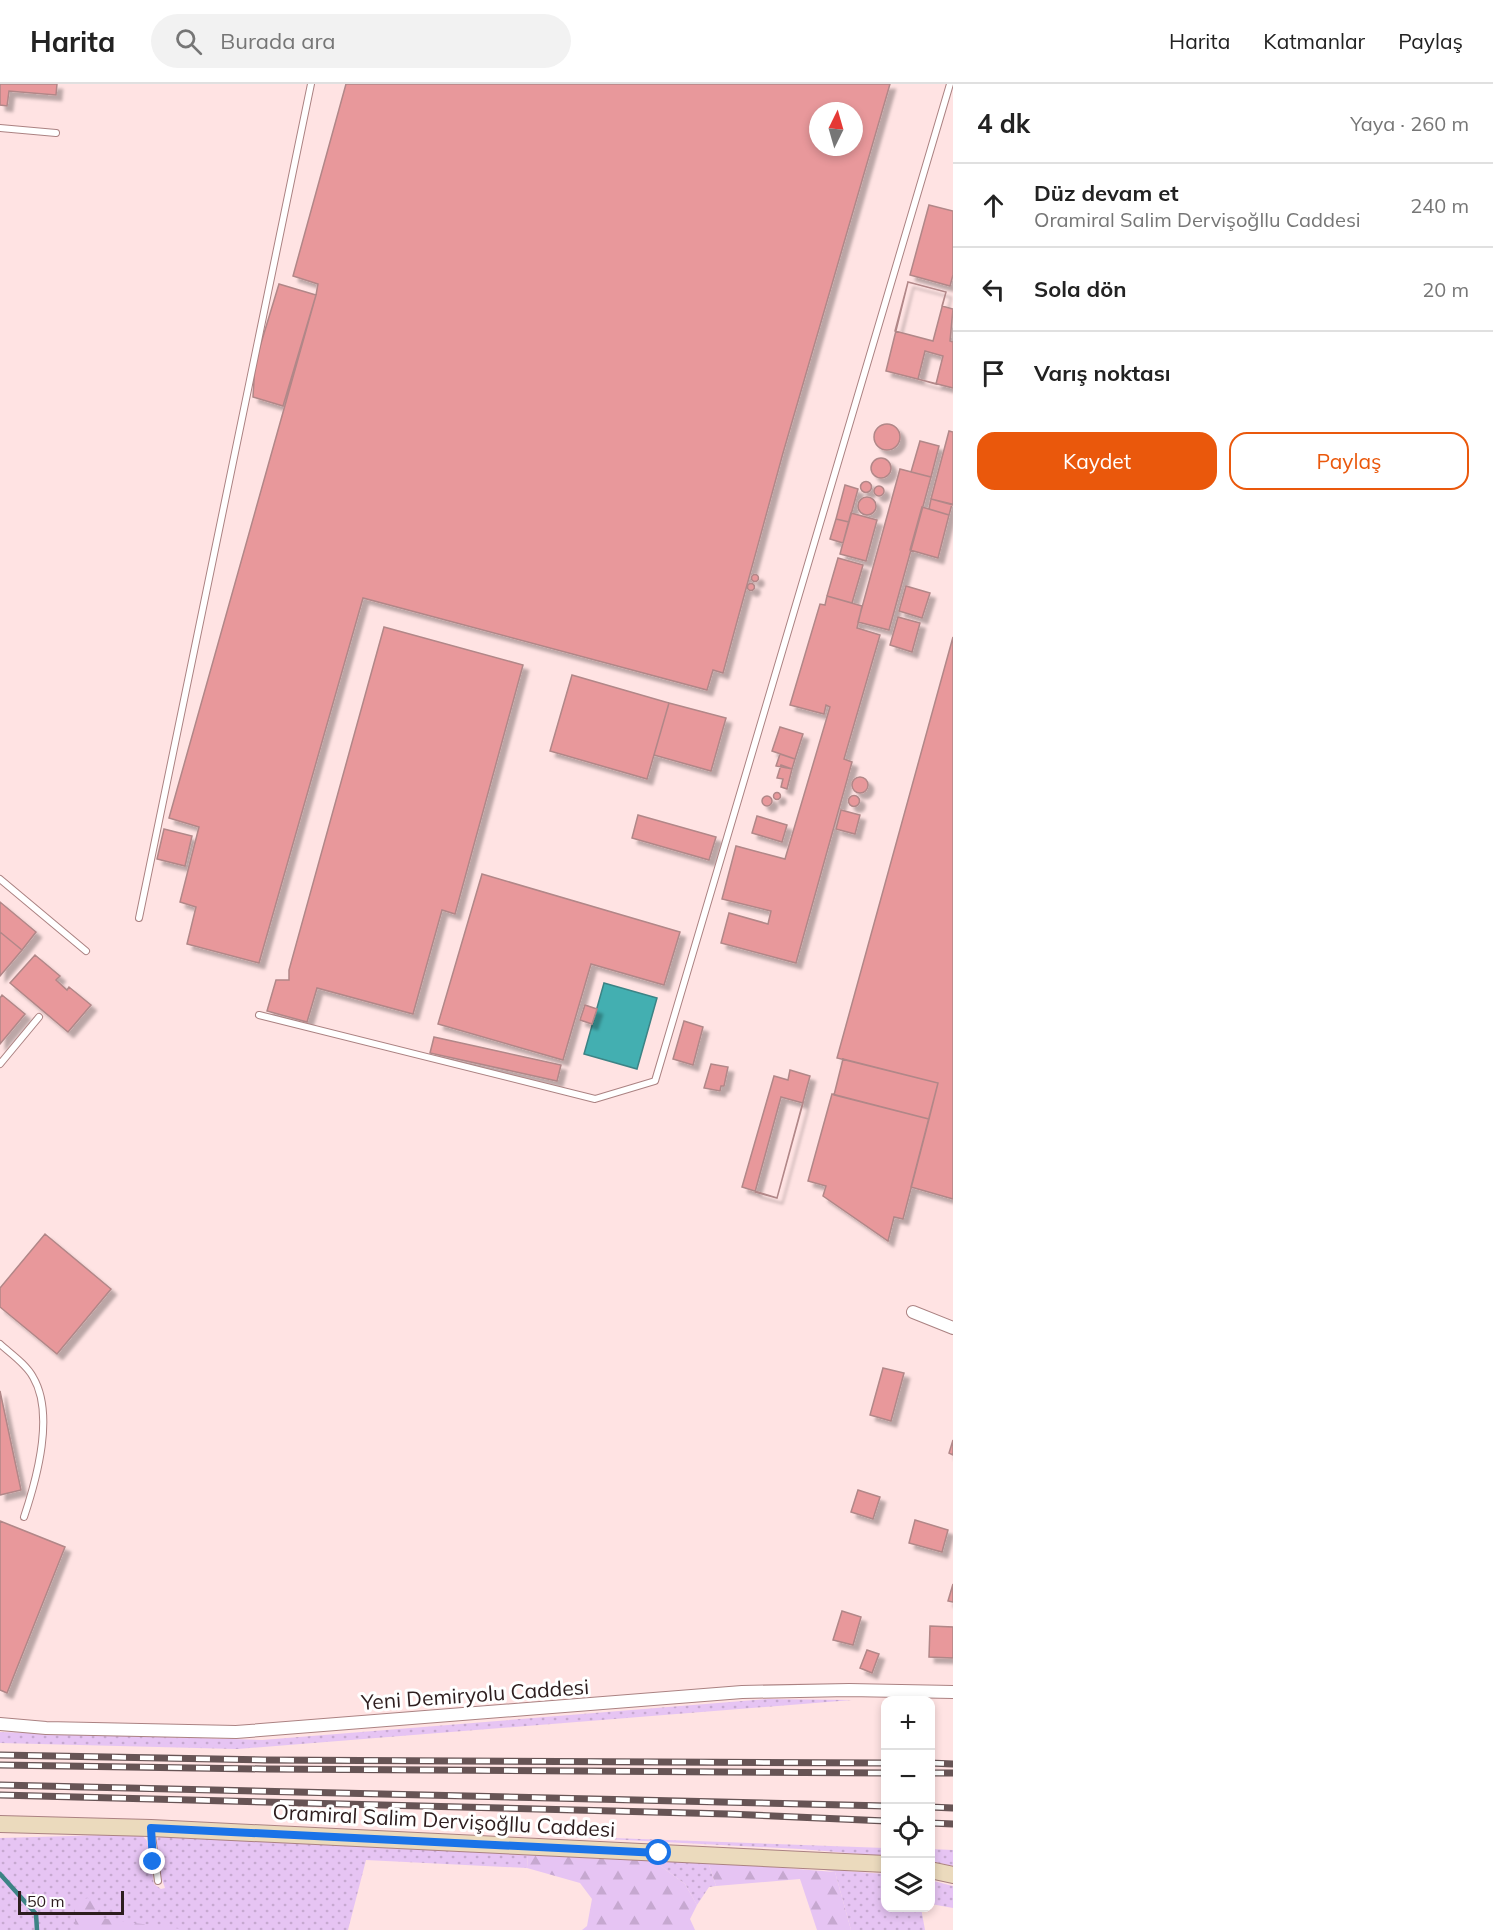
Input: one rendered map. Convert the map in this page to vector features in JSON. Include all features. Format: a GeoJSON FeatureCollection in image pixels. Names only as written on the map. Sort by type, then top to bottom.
{"type":"FeatureCollection","features":[{"type":"Feature","properties":{"kind":"street"},"geometry":{"type":"LineString","coordinates":[[913,1312],[953,1328]]}},
{"type":"Feature","properties":{"kind":"street","name":"Yeni Demiryolu Caddesi"},"geometry":{"type":"LineString","coordinates":[[0,1724],[46,1728],[236,1732],[742,1692],[849,1690],[953,1692]]}},
{"type":"Feature","properties":{"kind":"street","name":"Oramiral Salim Dervişoğllu Caddesi"},"geometry":{"type":"LineString","coordinates":[[0,1824],[151,1828],[881,1864]]}},
{"type":"Feature","properties":{"kind":"street"},"geometry":{"type":"LineString","coordinates":[[935,1871],[953,1875]]}},
{"type":"Feature","properties":{"kind":"lane"},"geometry":{"type":"LineString","coordinates":[[139,918],[311,84]]}},
{"type":"Feature","properties":{"kind":"lane"},"geometry":{"type":"LineString","coordinates":[[259,1015],[595,1099],[655,1081],[950,84]]}},
{"type":"Feature","properties":{"kind":"lane"},"geometry":{"type":"LineString","coordinates":[[0,128],[56,133]]}},
{"type":"Feature","properties":{"kind":"lane"},"geometry":{"type":"LineString","coordinates":[[0,879],[86,951]]}},
{"type":"Feature","properties":{"kind":"lane"},"geometry":{"type":"LineString","coordinates":[[0,1064],[39,1017]]}},
{"type":"Feature","properties":{"kind":"lane"},"geometry":{"type":"LineString","coordinates":[[0,1344],[32,1375],[42,1404],[38,1470],[24,1517]]}},
{"type":"Feature","properties":{"kind":"lane"},"geometry":{"type":"LineString","coordinates":[[151,1828],[158,1881]]}},
{"type":"Feature","properties":{"kind":"green space"},"geometry":{"type":"Polygon","coordinates":[[[768,1699],[852,1700],[237,1749],[0,1743],[0,1732],[262,1740],[768,1699]]]}},
{"type":"Feature","properties":{"kind":"green space"},"geometry":{"type":"Polygon","coordinates":[[[141,1834],[147,1841],[154,1884],[161,1889],[165,1888],[155,1855],[156,1841],[159,1836],[528,1854],[527,1868],[366,1860],[348,1930],[0,1930],[0,1838],[141,1834]]]}},
{"type":"Feature","properties":{"kind":"green space"},"geometry":{"type":"Polygon","coordinates":[[[530,1835],[881,1848],[881,1856],[800,1849],[530,1835]]]}},
{"type":"Feature","properties":{"kind":"green space"},"geometry":{"type":"Polygon","coordinates":[[[935,1849],[953,1850],[953,1866],[935,1862],[935,1849]]]}},
{"type":"Feature","properties":{"kind":"green space"},"geometry":{"type":"Polygon","coordinates":[[[528,1854],[654,1861],[685,1884],[697,1905],[690,1919],[695,1930],[582,1930],[587,1926],[592,1899],[580,1883],[527,1868],[528,1854]]]}},
{"type":"Feature","properties":{"kind":"green space"},"geometry":{"type":"Polygon","coordinates":[[[654,1861],[708,1862],[716,1886],[709,1887],[697,1905],[685,1884],[654,1861]]]}},
{"type":"Feature","properties":{"kind":"green space"},"geometry":{"type":"Polygon","coordinates":[[[708,1862],[835,1872],[851,1930],[817,1930],[800,1879],[716,1886],[708,1862]]]}},
{"type":"Feature","properties":{"kind":"green space"},"geometry":{"type":"Polygon","coordinates":[[[820,1869],[881,1874],[881,1912],[922,1912],[925,1930],[851,1930],[835,1872],[820,1869]]]}},
{"type":"Feature","properties":{"kind":"green space"},"geometry":{"type":"Polygon","coordinates":[[[935,1881],[953,1886],[953,1908],[935,1905],[935,1881]]]}},
{"type":"Feature","properties":{"kind":"green space"},"geometry":{"type":"Polygon","coordinates":[[[87,1898],[96,1900],[100,1906],[96,1916],[185,1930],[75,1930],[75,1906],[87,1898]]]}},
{"type":"Feature","properties":{"kind":"water"},"geometry":{"type":"Polygon","coordinates":[[[604,983],[657,998],[637,1069],[584,1054],[604,983]]]}},
{"type":"Feature","properties":{"kind":"building"},"geometry":{"type":"Polygon","coordinates":[[[0,84],[57,84],[56,95],[9,91],[7,106],[0,105],[0,84]]]}},
{"type":"Feature","properties":{"kind":"building"},"geometry":{"type":"Polygon","coordinates":[[[346,84],[890,84],[783,453],[723,673],[713,670],[707,690],[363,598],[259,963],[187,944],[196,907],[180,902],[199,827],[169,818],[318,284],[293,276],[346,84]]]}},
{"type":"Feature","properties":{"kind":"building"},"geometry":{"type":"Polygon","coordinates":[[[929,205],[953,211],[953,275],[950,286],[910,275],[929,205]]]}},
{"type":"Feature","properties":{"kind":"building"},"geometry":{"type":"Polygon","coordinates":[[[908,282],[946,292],[942,306],[953,309],[950,341],[953,342],[953,388],[886,371],[908,282]]]}},
{"type":"Feature","properties":{"kind":"building"},"geometry":{"type":"Polygon","coordinates":[[[908,282],[946,292],[933,341],[895,331],[908,282]]]}},
{"type":"Feature","properties":{"kind":"building"},"geometry":{"type":"Polygon","coordinates":[[[279,284],[316,295],[283,406],[253,397],[255,363],[279,284]]]}},
{"type":"Feature","properties":{"kind":"building"},"geometry":{"type":"Polygon","coordinates":[[[925,351],[943,356],[936,384],[918,379],[925,351]]]}},
{"type":"Feature","properties":{"kind":"building"},"geometry":{"type":"Polygon","coordinates":[[[887,424],[896,428],[900,437],[896,446],[887,450],[878,446],[874,437],[878,428],[887,424]]]}},
{"type":"Feature","properties":{"kind":"building"},"geometry":{"type":"Polygon","coordinates":[[[949,431],[953,432],[953,505],[931,499],[949,431]]]}},
{"type":"Feature","properties":{"kind":"building"},"geometry":{"type":"Polygon","coordinates":[[[920,441],[939,446],[931,477],[911,472],[920,441]]]}},
{"type":"Feature","properties":{"kind":"building"},"geometry":{"type":"Polygon","coordinates":[[[877,458],[885,458],[891,464],[891,472],[885,478],[877,478],[871,472],[871,464],[877,458]]]}},
{"type":"Feature","properties":{"kind":"building"},"geometry":{"type":"Polygon","coordinates":[[[900,469],[931,477],[889,630],[858,622],[900,469]]]}},
{"type":"Feature","properties":{"kind":"building"},"geometry":{"type":"Polygon","coordinates":[[[866,481],[872,487],[866,493],[860,487],[866,481]]]}},
{"type":"Feature","properties":{"kind":"building"},"geometry":{"type":"Polygon","coordinates":[[[845,485],[858,489],[849,522],[836,519],[845,485]]]}},
{"type":"Feature","properties":{"kind":"building"},"geometry":{"type":"Polygon","coordinates":[[[879,486],[884,491],[879,496],[874,491],[879,486]]]}},
{"type":"Feature","properties":{"kind":"building"},"geometry":{"type":"Polygon","coordinates":[[[867,497],[873,500],[876,506],[873,512],[867,515],[861,512],[858,506],[861,500],[867,497]]]}},
{"type":"Feature","properties":{"kind":"building"},"geometry":{"type":"Polygon","coordinates":[[[931,499],[952,504],[949,515],[929,509],[931,499]]]}},
{"type":"Feature","properties":{"kind":"building"},"geometry":{"type":"Polygon","coordinates":[[[922,507],[949,515],[938,558],[910,550],[922,507]]]}},
{"type":"Feature","properties":{"kind":"building"},"geometry":{"type":"Polygon","coordinates":[[[851,513],[877,520],[866,561],[840,554],[851,513]]]}},
{"type":"Feature","properties":{"kind":"building"},"geometry":{"type":"Polygon","coordinates":[[[836,519],[849,522],[843,543],[830,539],[836,519]]]}},
{"type":"Feature","properties":{"kind":"building"},"geometry":{"type":"Polygon","coordinates":[[[838,558],[863,565],[852,603],[827,596],[838,558]]]}},
{"type":"Feature","properties":{"kind":"building"},"geometry":{"type":"Polygon","coordinates":[[[755,574],[759,578],[755,582],[751,578],[755,574]]]}},
{"type":"Feature","properties":{"kind":"building"},"geometry":{"type":"Polygon","coordinates":[[[751,583],[755,587],[751,591],[747,587],[751,583]]]}},
{"type":"Feature","properties":{"kind":"building"},"geometry":{"type":"Polygon","coordinates":[[[906,586],[930,593],[922,618],[899,611],[906,586]]]}},
{"type":"Feature","properties":{"kind":"building"},"geometry":{"type":"Polygon","coordinates":[[[827,596],[862,606],[857,628],[880,635],[844,759],[852,762],[796,963],[721,943],[729,913],[768,924],[771,911],[722,899],[736,846],[785,859],[830,707],[826,705],[824,714],[790,705],[820,604],[825,605],[827,596]]]}},
{"type":"Feature","properties":{"kind":"building"},"geometry":{"type":"Polygon","coordinates":[[[898,617],[920,623],[912,652],[890,645],[898,617]]]}},
{"type":"Feature","properties":{"kind":"building"},"geometry":{"type":"Polygon","coordinates":[[[384,627],[523,665],[455,914],[442,910],[413,1014],[317,988],[307,1022],[267,1011],[276,980],[289,980],[289,970],[384,627]]]}},
{"type":"Feature","properties":{"kind":"building"},"geometry":{"type":"Polygon","coordinates":[[[953,637],[953,1199],[911,1187],[938,1083],[837,1058],[953,637]]]}},
{"type":"Feature","properties":{"kind":"building"},"geometry":{"type":"Polygon","coordinates":[[[572,675],[669,703],[647,779],[550,751],[572,675]]]}},
{"type":"Feature","properties":{"kind":"building"},"geometry":{"type":"Polygon","coordinates":[[[669,703],[726,718],[711,771],[654,755],[669,703]]]}},
{"type":"Feature","properties":{"kind":"building"},"geometry":{"type":"Polygon","coordinates":[[[780,727],[803,734],[795,759],[772,751],[780,727]]]}},
{"type":"Feature","properties":{"kind":"building"},"geometry":{"type":"Polygon","coordinates":[[[780,754],[795,759],[792,769],[776,766],[780,754]]]}},
{"type":"Feature","properties":{"kind":"building"},"geometry":{"type":"Polygon","coordinates":[[[781,765],[792,769],[787,789],[781,787],[783,779],[777,778],[781,765]]]}},
{"type":"Feature","properties":{"kind":"building"},"geometry":{"type":"Polygon","coordinates":[[[860,777],[866,779],[868,785],[866,791],[860,793],[854,791],[852,785],[854,779],[860,777]]]}},
{"type":"Feature","properties":{"kind":"building"},"geometry":{"type":"Polygon","coordinates":[[[777,793],[780,796],[777,799],[774,796],[777,793]]]}},
{"type":"Feature","properties":{"kind":"building"},"geometry":{"type":"Polygon","coordinates":[[[854,795],[860,801],[854,807],[848,801],[854,795]]]}},
{"type":"Feature","properties":{"kind":"building"},"geometry":{"type":"Polygon","coordinates":[[[767,796],[772,801],[767,806],[762,801],[767,796]]]}},
{"type":"Feature","properties":{"kind":"building"},"geometry":{"type":"Polygon","coordinates":[[[841,810],[860,815],[855,834],[836,829],[841,810]]]}},
{"type":"Feature","properties":{"kind":"building"},"geometry":{"type":"Polygon","coordinates":[[[638,815],[716,837],[709,860],[632,838],[638,815]]]}},
{"type":"Feature","properties":{"kind":"building"},"geometry":{"type":"Polygon","coordinates":[[[757,816],[787,825],[782,842],[752,833],[757,816]]]}},
{"type":"Feature","properties":{"kind":"building"},"geometry":{"type":"Polygon","coordinates":[[[164,829],[192,836],[185,866],[157,859],[164,829]]]}},
{"type":"Feature","properties":{"kind":"building"},"geometry":{"type":"Polygon","coordinates":[[[482,874],[680,932],[664,985],[591,964],[563,1060],[438,1024],[482,874]]]}},
{"type":"Feature","properties":{"kind":"building"},"geometry":{"type":"Polygon","coordinates":[[[0,902],[36,932],[22,950],[0,932],[0,902]]]}},
{"type":"Feature","properties":{"kind":"building"},"geometry":{"type":"Polygon","coordinates":[[[0,932],[22,950],[0,976],[0,932]]]}},
{"type":"Feature","properties":{"kind":"building"},"geometry":{"type":"Polygon","coordinates":[[[35,955],[60,976],[56,980],[67,990],[69,987],[91,1005],[68,1032],[10,983],[35,955]]]}},
{"type":"Feature","properties":{"kind":"building"},"geometry":{"type":"Polygon","coordinates":[[[2,995],[25,1014],[0,1044],[0,998],[2,995]]]}},
{"type":"Feature","properties":{"kind":"building"},"geometry":{"type":"Polygon","coordinates":[[[585,1005],[597,1009],[592,1024],[580,1020],[585,1005]]]}},
{"type":"Feature","properties":{"kind":"building"},"geometry":{"type":"Polygon","coordinates":[[[684,1021],[703,1027],[693,1065],[673,1059],[684,1021]]]}},
{"type":"Feature","properties":{"kind":"building"},"geometry":{"type":"Polygon","coordinates":[[[434,1037],[561,1065],[557,1081],[430,1053],[434,1037]]]}},
{"type":"Feature","properties":{"kind":"building"},"geometry":{"type":"Polygon","coordinates":[[[843,1059],[938,1083],[929,1119],[834,1095],[843,1059]]]}},
{"type":"Feature","properties":{"kind":"building"},"geometry":{"type":"Polygon","coordinates":[[[711,1064],[728,1067],[724,1086],[721,1086],[720,1091],[704,1088],[711,1064]]]}},
{"type":"Feature","properties":{"kind":"building"},"geometry":{"type":"Polygon","coordinates":[[[790,1070],[810,1076],[777,1198],[742,1187],[774,1076],[788,1080],[790,1070]]]}},
{"type":"Feature","properties":{"kind":"building"},"geometry":{"type":"Polygon","coordinates":[[[832,1094],[929,1119],[903,1219],[894,1217],[888,1241],[823,1196],[826,1186],[808,1181],[832,1094]]]}},
{"type":"Feature","properties":{"kind":"building"},"geometry":{"type":"Polygon","coordinates":[[[781,1097],[803,1103],[777,1198],[755,1192],[781,1097]]]}},
{"type":"Feature","properties":{"kind":"building"},"geometry":{"type":"Polygon","coordinates":[[[45,1234],[111,1289],[57,1354],[0,1307],[0,1288],[45,1234]]]}},
{"type":"Feature","properties":{"kind":"building"},"geometry":{"type":"Polygon","coordinates":[[[883,1368],[904,1373],[891,1421],[870,1415],[883,1368]]]}},
{"type":"Feature","properties":{"kind":"building"},"geometry":{"type":"Polygon","coordinates":[[[0,1391],[21,1490],[0,1495],[0,1391]]]}},
{"type":"Feature","properties":{"kind":"building"},"geometry":{"type":"Polygon","coordinates":[[[953,1440],[953,1455],[949,1453],[953,1440]]]}},
{"type":"Feature","properties":{"kind":"building"},"geometry":{"type":"Polygon","coordinates":[[[858,1490],[880,1497],[873,1519],[851,1512],[858,1490]]]}},
{"type":"Feature","properties":{"kind":"building"},"geometry":{"type":"Polygon","coordinates":[[[915,1520],[948,1530],[942,1552],[909,1543],[915,1520]]]}},
{"type":"Feature","properties":{"kind":"building"},"geometry":{"type":"Polygon","coordinates":[[[0,1521],[65,1547],[7,1693],[0,1690],[0,1521]]]}},
{"type":"Feature","properties":{"kind":"building"},"geometry":{"type":"Polygon","coordinates":[[[953,1584],[953,1602],[948,1601],[953,1584]]]}},
{"type":"Feature","properties":{"kind":"building"},"geometry":{"type":"Polygon","coordinates":[[[842,1611],[861,1617],[853,1645],[833,1640],[842,1611]]]}},
{"type":"Feature","properties":{"kind":"building"},"geometry":{"type":"Polygon","coordinates":[[[930,1626],[953,1627],[953,1658],[929,1657],[930,1626]]]}},
{"type":"Feature","properties":{"kind":"building"},"geometry":{"type":"Polygon","coordinates":[[[867,1650],[879,1654],[872,1673],[860,1668],[867,1650]]]}},
{"type":"Feature","properties":{"kind":"waterway"},"geometry":{"type":"LineString","coordinates":[[0,1874],[36,1914],[37,1930]]}},
{"type":"Feature","properties":{"kind":"railway"},"geometry":{"type":"LineString","coordinates":[[0,1755],[264,1760],[881,1763]]}},
{"type":"Feature","properties":{"kind":"railway"},"geometry":{"type":"LineString","coordinates":[[935,1763],[953,1764]]}},
{"type":"Feature","properties":{"kind":"railway"},"geometry":{"type":"LineString","coordinates":[[0,1765],[881,1773]]}},
{"type":"Feature","properties":{"kind":"railway"},"geometry":{"type":"LineString","coordinates":[[935,1773],[953,1773]]}},
{"type":"Feature","properties":{"kind":"railway"},"geometry":{"type":"LineString","coordinates":[[0,1785],[881,1806]]}},
{"type":"Feature","properties":{"kind":"railway"},"geometry":{"type":"LineString","coordinates":[[0,1795],[728,1814],[881,1821]]}},
{"type":"Feature","properties":{"kind":"railway"},"geometry":{"type":"LineString","coordinates":[[935,1807],[953,1808]]}},
{"type":"Feature","properties":{"kind":"railway"},"geometry":{"type":"LineString","coordinates":[[935,1823],[953,1824]]}},
{"type":"Feature","properties":{"kind":"route"},"geometry":{"type":"LineString","coordinates":[[153,1862],[151,1828],[659,1853]]}}]}
